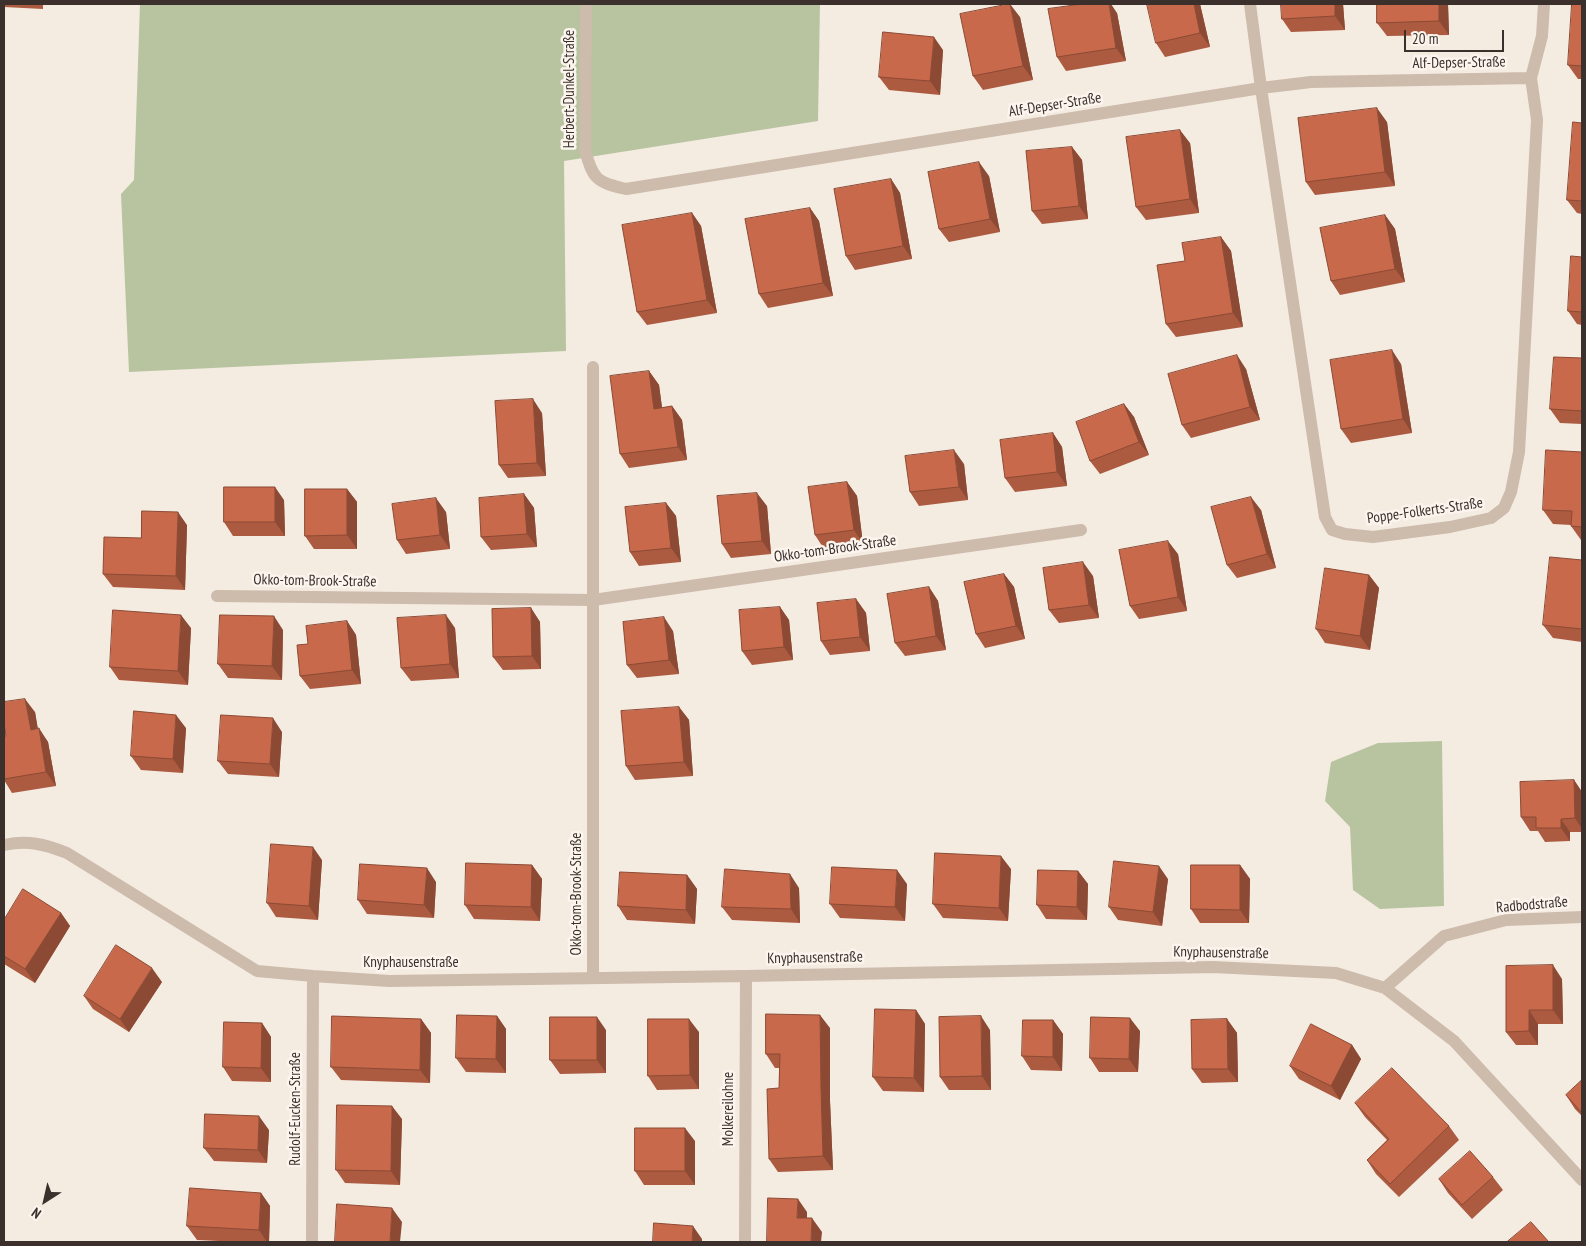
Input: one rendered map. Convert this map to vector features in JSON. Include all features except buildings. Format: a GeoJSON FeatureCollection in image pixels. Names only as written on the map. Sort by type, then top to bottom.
{"type":"FeatureCollection","features":[{"type":"Feature","properties":{"kind":"street","name":"Herbert-Dunkel-Straße"},"geometry":{"type":"LineString","coordinates":[[586,4],[585,150],[591,173]]}},
{"type":"Feature","properties":{"kind":"street"},"geometry":{"type":"LineString","coordinates":[[1250,4],[1261,88]]}},
{"type":"Feature","properties":{"kind":"street"},"geometry":{"type":"LineString","coordinates":[[1531,78],[1542,36],[1544,4]]}},
{"type":"Feature","properties":{"kind":"street","name":"Alf-Depser-Straße"},"geometry":{"type":"LineString","coordinates":[[591,173],[606,184],[626,189],[1261,88],[1311,82],[1531,78]]}},
{"type":"Feature","properties":{"kind":"street","name":"Poppe-Folkerts-Straße"},"geometry":{"type":"LineString","coordinates":[[1261,88],[1325,517],[1332,530],[1345,534],[1373,537],[1450,527],[1491,518],[1504,508],[1511,492],[1519,452],[1537,120],[1531,78]]}},
{"type":"Feature","properties":{"kind":"street","name":"Okko-tom-Brook-Straße"},"geometry":{"type":"LineString","coordinates":[[593,367],[593,977]]}},
{"type":"Feature","properties":{"kind":"street","name":"Okko-tom-Brook-Straße"},"geometry":{"type":"LineString","coordinates":[[217,596],[593,600],[1081,530]]}},
{"type":"Feature","properties":{"kind":"street","name":"Knyphausenstraße"},"geometry":{"type":"LineString","coordinates":[[4,845],[32,842],[67,853],[257,971],[389,981],[1213,967],[1336,974],[1385,988],[1454,1041],[1582,1180]]}},
{"type":"Feature","properties":{"kind":"street","name":"Radbodstraße"},"geometry":{"type":"LineString","coordinates":[[1385,988],[1444,936],[1506,920],[1582,917]]}},
{"type":"Feature","properties":{"kind":"street","name":"Rudolf-Eucken-Straße"},"geometry":{"type":"LineString","coordinates":[[312,1242],[313,976]]}},
{"type":"Feature","properties":{"kind":"street","name":"Molkereilohne"},"geometry":{"type":"LineString","coordinates":[[745,1242],[746,976]]}},
{"type":"Feature","properties":{"kind":"green space"},"geometry":{"type":"Polygon","coordinates":[[[140,4],[820,4],[818,121],[564,161],[566,351],[129,372],[121,194],[134,180],[140,4]]]}},
{"type":"Feature","properties":{"kind":"green space"},"geometry":{"type":"Polygon","coordinates":[[[1442,741],[1444,906],[1380,909],[1353,890],[1350,827],[1325,801],[1331,762],[1378,743],[1442,741]]]}}]}
